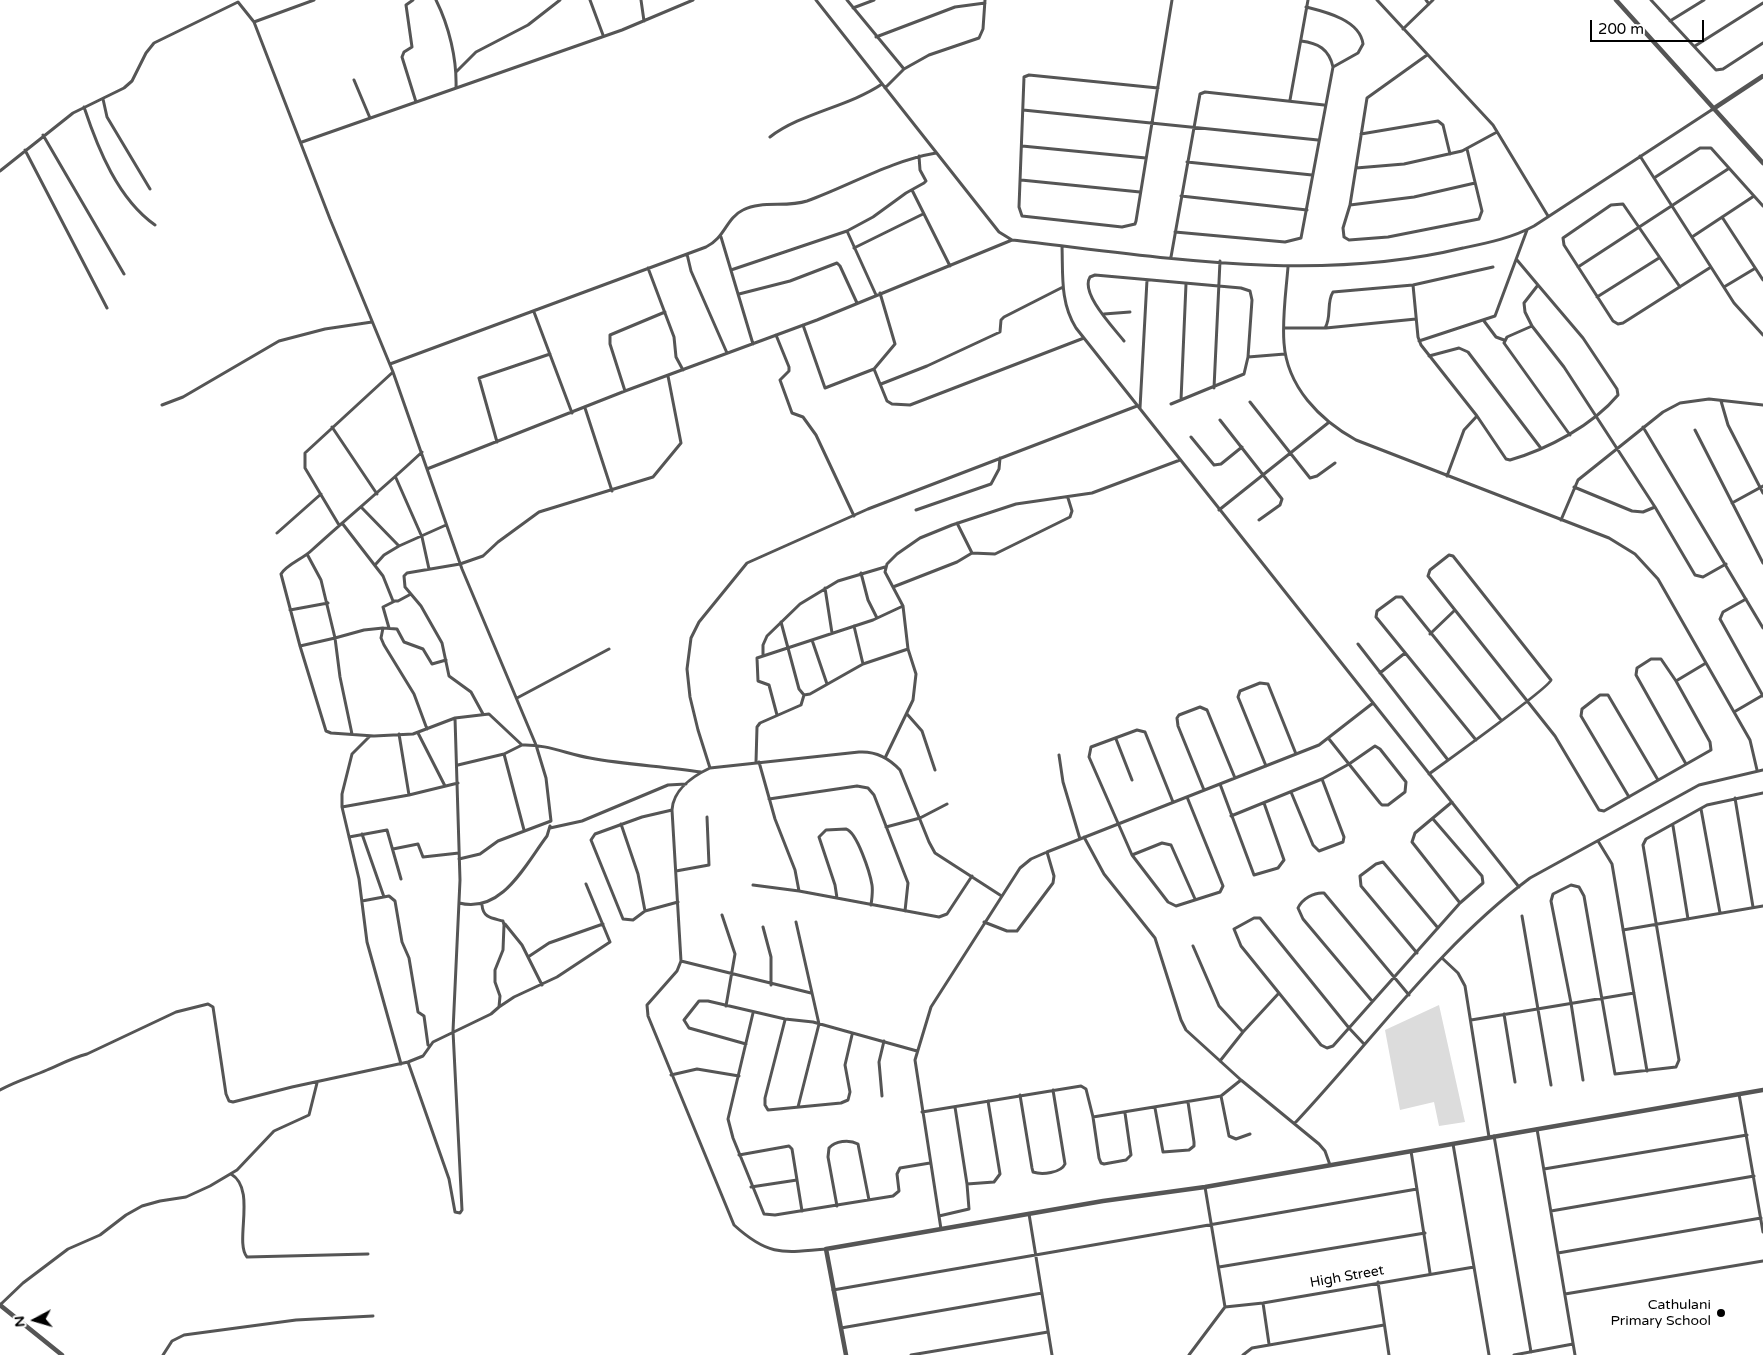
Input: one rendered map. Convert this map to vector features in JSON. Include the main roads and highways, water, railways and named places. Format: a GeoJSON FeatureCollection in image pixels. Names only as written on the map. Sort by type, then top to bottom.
{"type":"FeatureCollection","features":[{"type":"Feature","properties":{"kind":"place","name":"Cathulani Primary School"},"geometry":{"type":"Point","coordinates":[1721,1313]}}]}
